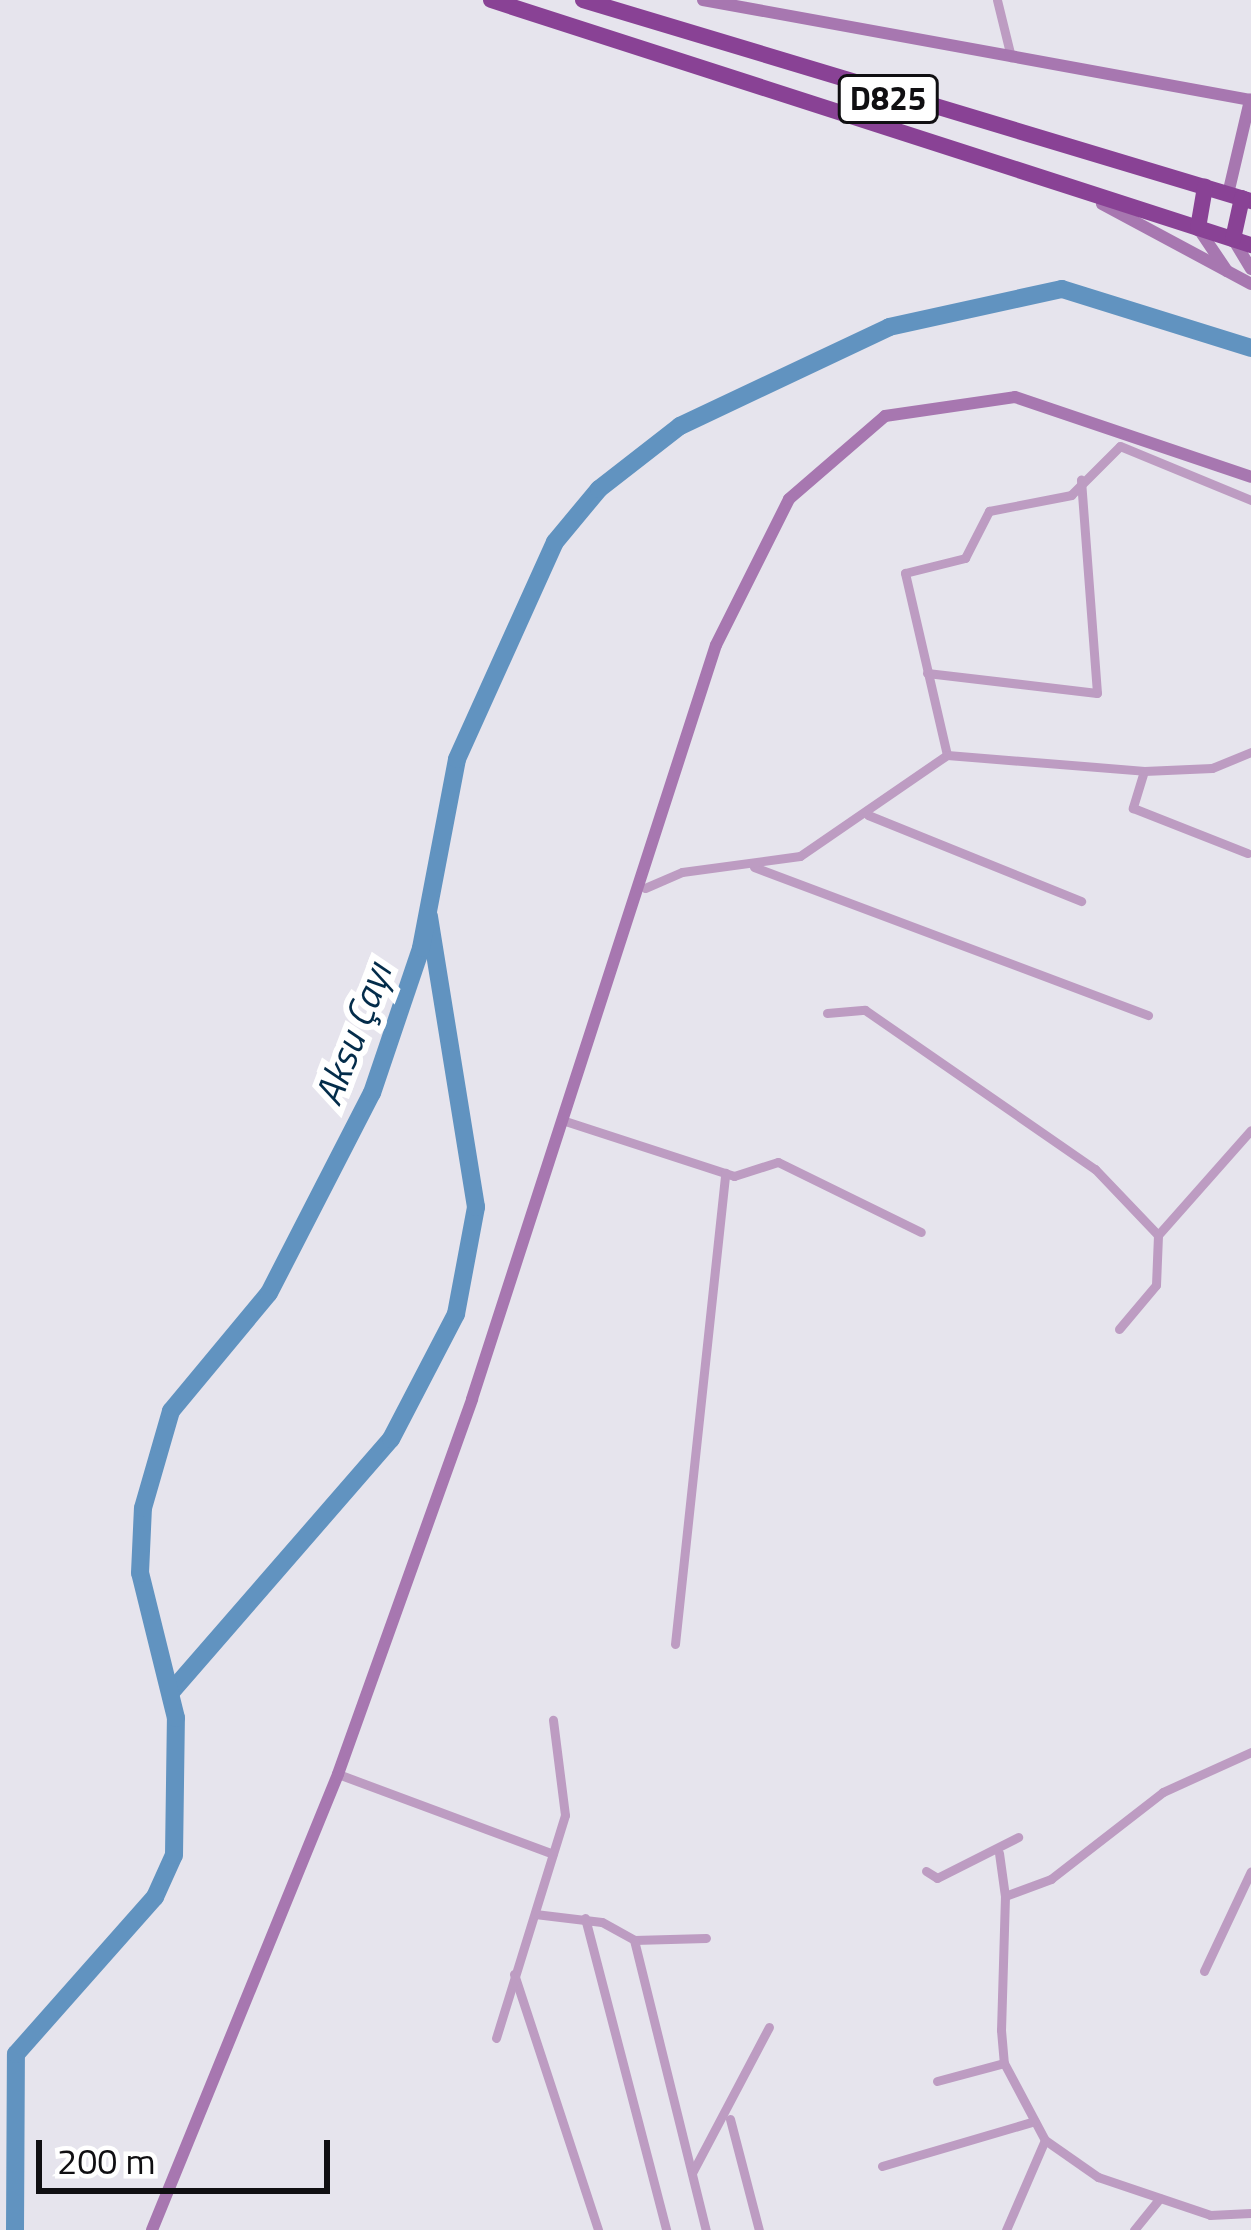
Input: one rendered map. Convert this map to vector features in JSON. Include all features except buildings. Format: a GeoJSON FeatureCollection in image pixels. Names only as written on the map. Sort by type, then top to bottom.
{"type":"FeatureCollection","features":[{"type":"Feature","properties":{"kind":"highway"},"geometry":{"type":"LineString","coordinates":[[490,0],[1031,169],[1198,228],[1242,242],[1240,197],[1201,186],[1198,228]]}},
{"type":"Feature","properties":{"kind":"highway","name":"D825"},"geometry":{"type":"LineString","coordinates":[[583,0],[1201,186]]}},
{"type":"Feature","properties":{"kind":"street"},"geometry":{"type":"LineString","coordinates":[[704,0],[1012,62],[1250,100],[1240,197]]}},
{"type":"Feature","properties":{"kind":"street"},"geometry":{"type":"LineString","coordinates":[[997,0],[1012,62]]}},
{"type":"Feature","properties":{"kind":"street"},"geometry":{"type":"LineString","coordinates":[[1031,169],[1251,284]]}},
{"type":"Feature","properties":{"kind":"street"},"geometry":{"type":"LineString","coordinates":[[1198,228],[1235,278]]}},
{"type":"Feature","properties":{"kind":"street"},"geometry":{"type":"LineString","coordinates":[[1242,242],[1251,269]]}},
{"type":"Feature","properties":{"kind":"street"},"geometry":{"type":"LineString","coordinates":[[152,2230],[338,1774],[645,888],[745,578],[788,499],[834,449],[885,416],[1015,397],[1251,477]]}},
{"type":"Feature","properties":{"kind":"street"},"geometry":{"type":"LineString","coordinates":[[947,755],[905,573],[965,558],[989,511],[1071,495],[1120,446],[1251,500]]}},
{"type":"Feature","properties":{"kind":"street"},"geometry":{"type":"LineString","coordinates":[[927,673],[1096,693],[1081,480]]}},
{"type":"Feature","properties":{"kind":"street"},"geometry":{"type":"LineString","coordinates":[[645,888],[682,872],[753,867],[800,856],[868,815],[947,755],[1144,771],[1212,768],[1251,752]]}},
{"type":"Feature","properties":{"kind":"street"},"geometry":{"type":"LineString","coordinates":[[1144,771],[1133,808],[1247,853]]}},
{"type":"Feature","properties":{"kind":"street"},"geometry":{"type":"LineString","coordinates":[[868,815],[1081,901]]}},
{"type":"Feature","properties":{"kind":"street"},"geometry":{"type":"LineString","coordinates":[[753,867],[1148,1015]]}},
{"type":"Feature","properties":{"kind":"street"},"geometry":{"type":"LineString","coordinates":[[827,1013],[865,1010],[1095,1169],[1158,1235]]}},
{"type":"Feature","properties":{"kind":"street"},"geometry":{"type":"LineString","coordinates":[[562,1120],[725,1173],[778,1162],[921,1232]]}},
{"type":"Feature","properties":{"kind":"street"},"geometry":{"type":"LineString","coordinates":[[1119,1329],[1156,1285],[1158,1235],[1251,1130]]}},
{"type":"Feature","properties":{"kind":"street"},"geometry":{"type":"LineString","coordinates":[[675,1644],[725,1173]]}},
{"type":"Feature","properties":{"kind":"street"},"geometry":{"type":"LineString","coordinates":[[496,2038],[565,1815],[554,1720]]}},
{"type":"Feature","properties":{"kind":"street"},"geometry":{"type":"LineString","coordinates":[[1005,1896],[1051,1879],[1163,1792],[1251,1752]]}},
{"type":"Feature","properties":{"kind":"street"},"geometry":{"type":"LineString","coordinates":[[338,1774],[553,1854]]}},
{"type":"Feature","properties":{"kind":"street"},"geometry":{"type":"LineString","coordinates":[[926,1871],[937,1878],[998,1853],[1018,1837]]}},
{"type":"Feature","properties":{"kind":"street"},"geometry":{"type":"LineString","coordinates":[[998,1853],[1005,1896],[1004,2063],[1046,2140],[1098,2177],[1210,2215],[1251,2213]]}},
{"type":"Feature","properties":{"kind":"street"},"geometry":{"type":"LineString","coordinates":[[1204,1971],[1251,1870]]}},
{"type":"Feature","properties":{"kind":"street"},"geometry":{"type":"LineString","coordinates":[[535,1914],[585,1918],[634,1940],[706,1938]]}},
{"type":"Feature","properties":{"kind":"street"},"geometry":{"type":"LineString","coordinates":[[585,1918],[666,2230]]}},
{"type":"Feature","properties":{"kind":"street"},"geometry":{"type":"LineString","coordinates":[[634,1940],[706,2230]]}},
{"type":"Feature","properties":{"kind":"street"},"geometry":{"type":"LineString","coordinates":[[513,1971],[598,2230]]}},
{"type":"Feature","properties":{"kind":"street"},"geometry":{"type":"LineString","coordinates":[[692,2174],[730,2119],[769,2027]]}},
{"type":"Feature","properties":{"kind":"street"},"geometry":{"type":"LineString","coordinates":[[938,2081],[1004,2063]]}},
{"type":"Feature","properties":{"kind":"street"},"geometry":{"type":"LineString","coordinates":[[730,2119],[759,2230]]}},
{"type":"Feature","properties":{"kind":"street"},"geometry":{"type":"LineString","coordinates":[[882,2166],[1035,2121]]}},
{"type":"Feature","properties":{"kind":"street"},"geometry":{"type":"LineString","coordinates":[[1006,2230],[1046,2140]]}},
{"type":"Feature","properties":{"kind":"street"},"geometry":{"type":"LineString","coordinates":[[1134,2230],[1160,2198]]}},
{"type":"Feature","properties":{"kind":"waterway","name":"Aksu Çayı"},"geometry":{"type":"LineString","coordinates":[[15,2230],[16,2054],[155,1897],[174,1855],[176,1718],[140,1573],[143,1508],[171,1411],[269,1293],[372,1093],[421,948],[457,759],[555,542],[599,489],[680,426],[889,327],[1062,289],[1251,348]]}},
{"type":"Feature","properties":{"kind":"waterway"},"geometry":{"type":"LineString","coordinates":[[171,1692],[391,1439],[456,1314],[476,1207],[429,916]]}}]}
